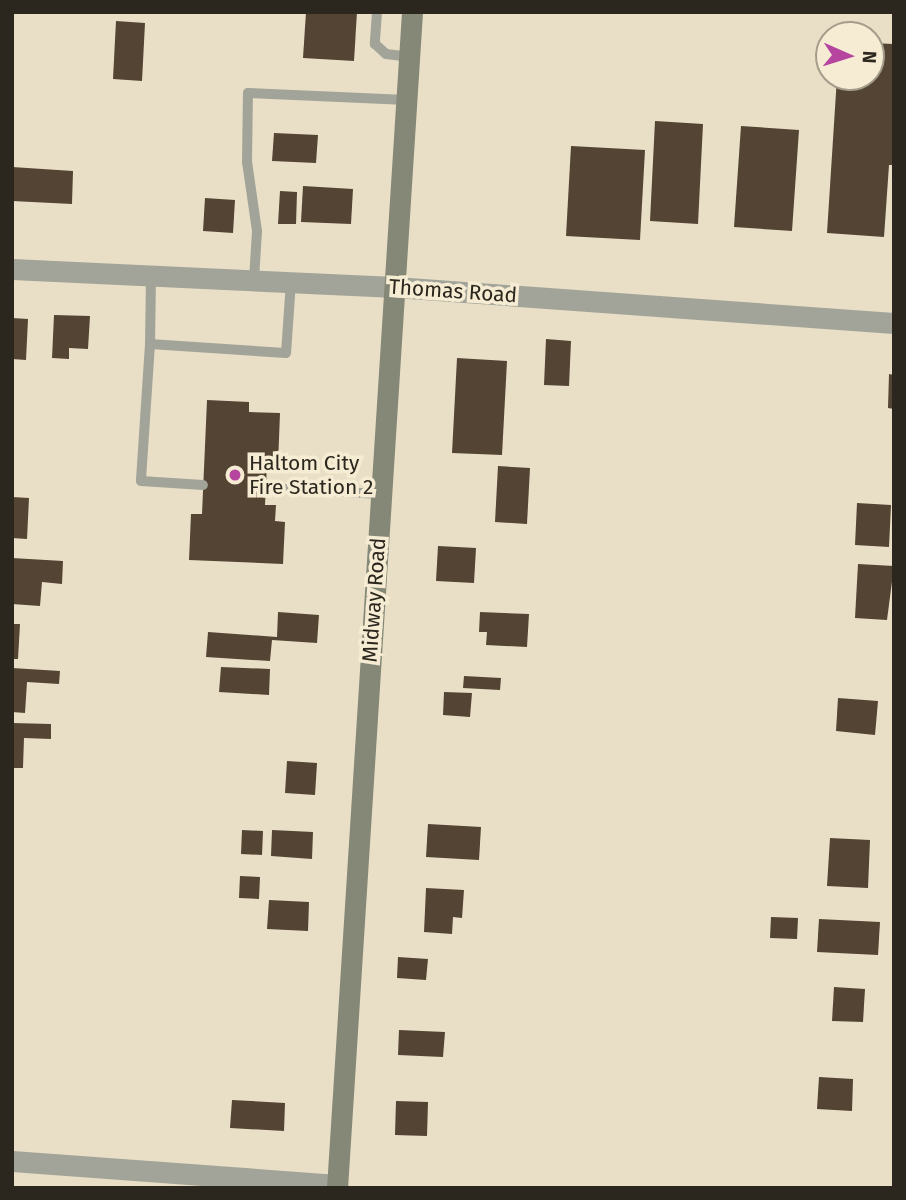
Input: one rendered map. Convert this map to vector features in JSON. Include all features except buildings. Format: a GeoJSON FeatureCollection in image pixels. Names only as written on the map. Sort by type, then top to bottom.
{"type":"FeatureCollection","features":[{"type":"Feature","properties":{"kind":"main road","name":"Midway Road"},"geometry":{"type":"LineString","coordinates":[[337,1187],[412,12]]}},
{"type":"Feature","properties":{"kind":"street","name":"Thomas Road"},"geometry":{"type":"LineString","coordinates":[[12,269],[395,287],[894,323]]}},
{"type":"Feature","properties":{"kind":"street"},"geometry":{"type":"LineString","coordinates":[[12,1161],[337,1187]]}},
{"type":"Feature","properties":{"kind":"lane"},"geometry":{"type":"LineString","coordinates":[[377,12],[375,44],[386,54],[410,57]]}},
{"type":"Feature","properties":{"kind":"lane"},"geometry":{"type":"LineString","coordinates":[[254,280],[257,230],[247,162],[248,93],[407,100]]}},
{"type":"Feature","properties":{"kind":"lane"},"geometry":{"type":"LineString","coordinates":[[151,275],[150,344],[141,481],[203,485]]}},
{"type":"Feature","properties":{"kind":"lane"},"geometry":{"type":"LineString","coordinates":[[150,344],[286,354],[291,282]]}},
{"type":"Feature","properties":{"kind":"lane"},"geometry":{"type":"LineString","coordinates":[[266,488],[382,494]]}},
{"type":"Feature","properties":{"kind":"place","name":"Haltom City Fire Station 2"},"geometry":{"type":"Point","coordinates":[235,475]}}]}
